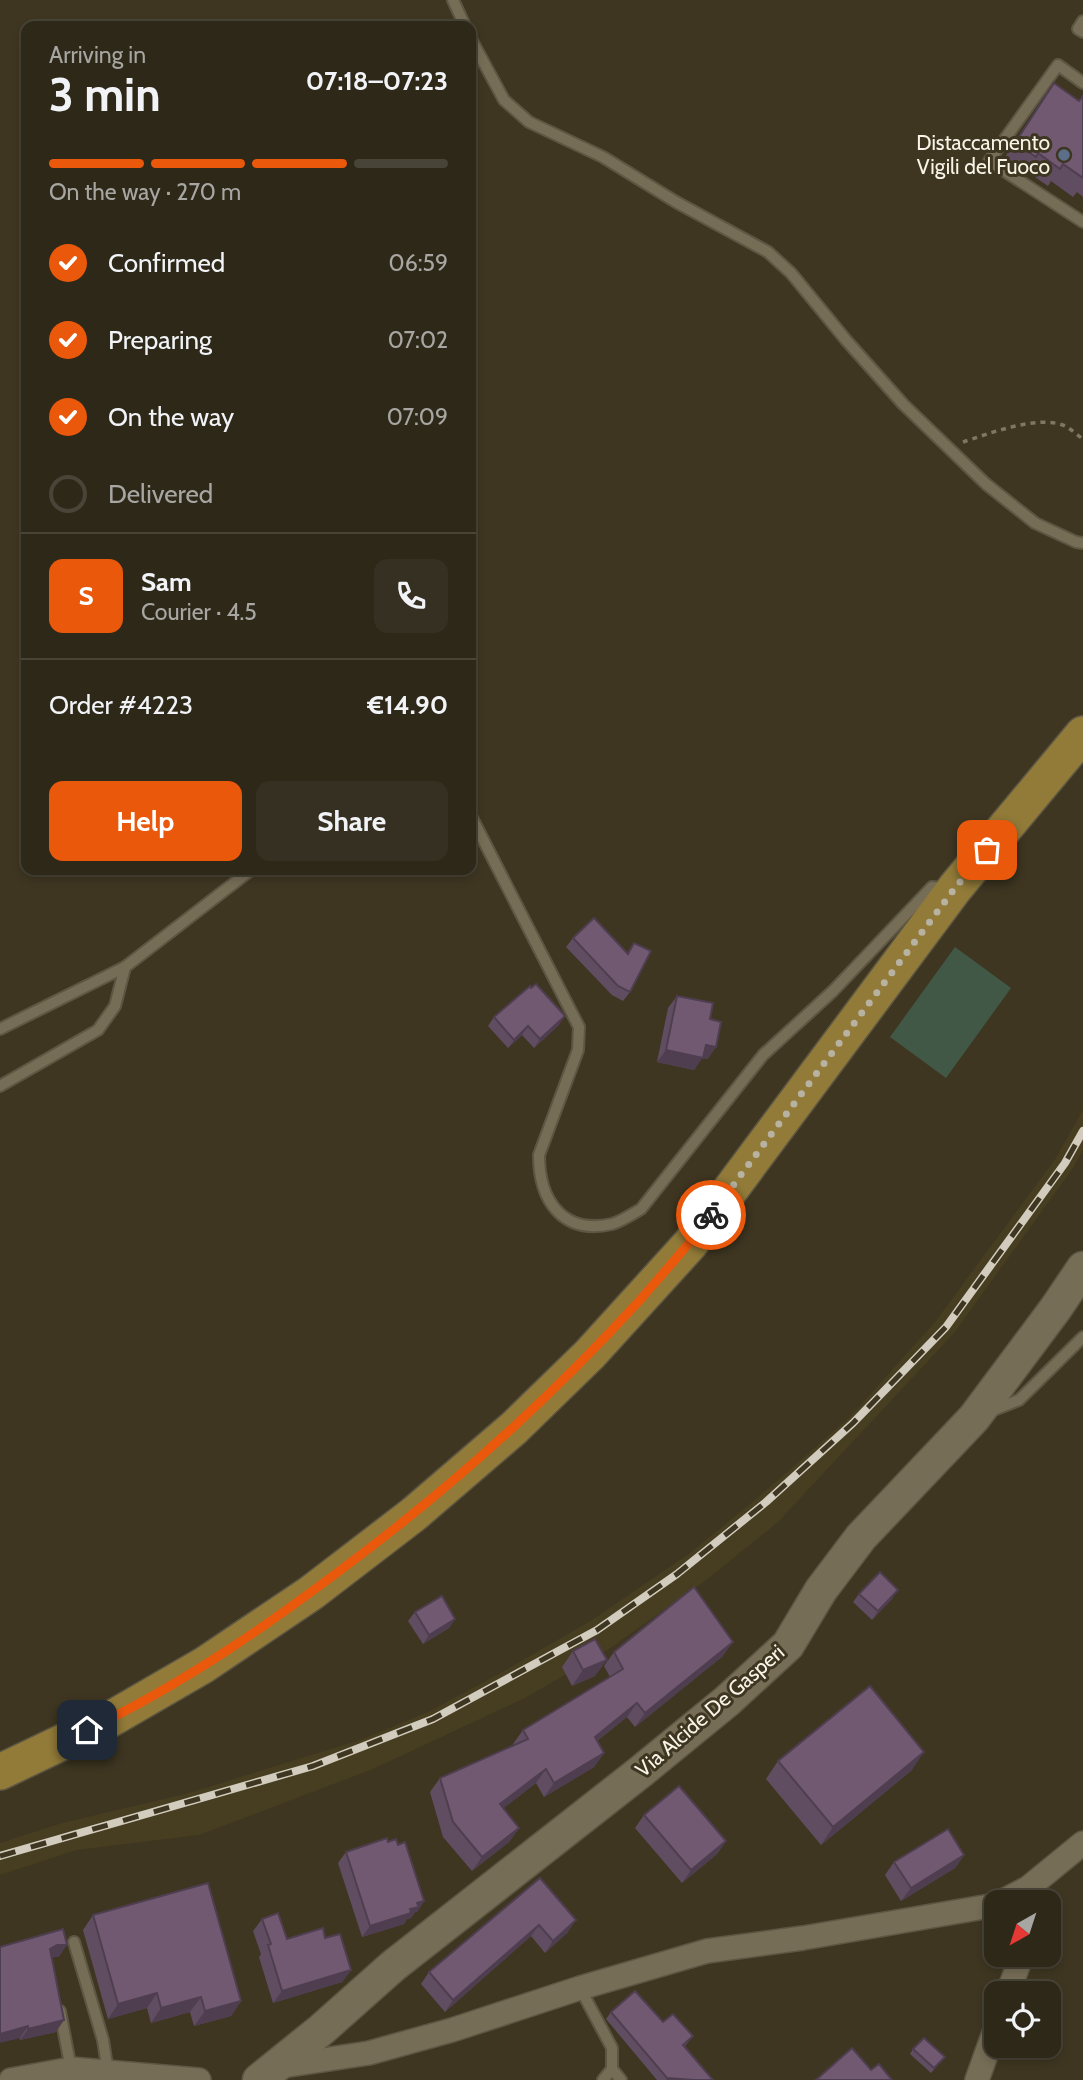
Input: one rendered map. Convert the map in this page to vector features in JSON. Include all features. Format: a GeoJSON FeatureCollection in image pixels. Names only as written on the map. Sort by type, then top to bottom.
{"type":"FeatureCollection","features":[{"type":"Feature","properties":{"kind":"main road"},"geometry":{"type":"LineString","coordinates":[[0,1772],[108,1720],[204,1665],[312,1593],[414,1514],[514,1428],[590,1354],[690,1244],[955,888],[1083,734]]}},
{"type":"Feature","properties":{"kind":"main road","name":"Via Alcide De Gasperi"},"geometry":{"type":"LineString","coordinates":[[266,2074],[321,2031],[393,1966],[698,1725],[788,1645],[821,1590],[861,1537],[974,1418],[1083,1268]]}},
{"type":"Feature","properties":{"kind":"street"},"geometry":{"type":"LineString","coordinates":[[1032,1890],[1083,1843]]}},
{"type":"Feature","properties":{"kind":"street"},"geometry":{"type":"LineString","coordinates":[[266,2074],[369,2053],[452,2030],[580,1988],[707,1951],[803,1938],[984,1907]]}},
{"type":"Feature","properties":{"kind":"street"},"geometry":{"type":"LineString","coordinates":[[977,2080],[985,2058]]}},
{"type":"Feature","properties":{"kind":"street"},"geometry":{"type":"LineString","coordinates":[[11,2080],[71,2069],[199,2080]]}},
{"type":"Feature","properties":{"kind":"lane"},"geometry":{"type":"LineString","coordinates":[[453,0],[463,21]]}},
{"type":"Feature","properties":{"kind":"lane"},"geometry":{"type":"LineString","coordinates":[[1083,21],[1078,29],[1083,32]]}},
{"type":"Feature","properties":{"kind":"lane"},"geometry":{"type":"LineString","coordinates":[[476,47],[504,100],[529,122],[603,157],[676,202],[768,252],[791,273],[846,341],[903,404],[986,484],[1035,523],[1083,543]]}},
{"type":"Feature","properties":{"kind":"lane"},"geometry":{"type":"LineString","coordinates":[[1083,83],[1058,65],[989,161],[1083,222]]}},
{"type":"Feature","properties":{"kind":"lane"},"geometry":{"type":"LineString","coordinates":[[476,827],[579,1027],[578,1050],[539,1155],[539,1174],[544,1194],[564,1217],[587,1227],[615,1223],[641,1209],[763,1055],[833,991],[932,887],[955,888]]}},
{"type":"Feature","properties":{"kind":"lane"},"geometry":{"type":"LineString","coordinates":[[0,1029],[125,967],[245,875]]}},
{"type":"Feature","properties":{"kind":"lane"},"geometry":{"type":"LineString","coordinates":[[0,1086],[98,1030],[115,1006],[125,967]]}},
{"type":"Feature","properties":{"kind":"lane"},"geometry":{"type":"LineString","coordinates":[[974,1418],[1018,1400],[1083,1337]]}},
{"type":"Feature","properties":{"kind":"lane"},"geometry":{"type":"LineString","coordinates":[[74,1942],[103,2040],[108,2072]]}},
{"type":"Feature","properties":{"kind":"lane"},"geometry":{"type":"LineString","coordinates":[[580,1988],[612,2048],[612,2069],[621,2080]]}},
{"type":"Feature","properties":{"kind":"lane"},"geometry":{"type":"LineString","coordinates":[[58,2003],[71,2069]]}},
{"type":"Feature","properties":{"kind":"lane"},"geometry":{"type":"LineString","coordinates":[[603,2080],[612,2069]]}},
{"type":"Feature","properties":{"kind":"path"},"geometry":{"type":"LineString","coordinates":[[948,447],[1002,430],[1044,423],[1064,426],[1083,439]]}},
{"type":"Feature","properties":{"kind":"shaded area"},"geometry":{"type":"Polygon","coordinates":[[[1083,1110],[1083,1150],[1073,1168],[954,1333],[778,1522],[709,1578],[606,1651],[525,1698],[373,1769],[199,1835],[76,1850],[0,1875],[0,1843],[62,1823],[189,1793],[363,1739],[428,1712],[592,1620],[690,1553],[850,1417],[935,1322],[1056,1158],[1083,1110]]]}},
{"type":"Feature","properties":{"kind":"green space"},"geometry":{"type":"Polygon","coordinates":[[[955,947],[1011,988],[946,1078],[890,1037],[955,947]]]}},
{"type":"Feature","properties":{"kind":"building"},"geometry":{"type":"Polygon","coordinates":[[[1054,83],[1079,101],[1083,96],[1083,178],[1063,164],[1060,169],[1038,153],[1036,157],[1015,143],[1054,83]]]}},
{"type":"Feature","properties":{"kind":"building"},"geometry":{"type":"Polygon","coordinates":[[[594,918],[628,954],[634,943],[651,951],[630,992],[618,986],[573,938],[594,918]]]}},
{"type":"Feature","properties":{"kind":"building"},"geometry":{"type":"Polygon","coordinates":[[[536,984],[565,1016],[540,1039],[528,1026],[514,1040],[494,1017],[530,986],[531,988],[536,984]]]}},
{"type":"Feature","properties":{"kind":"building"},"geometry":{"type":"Polygon","coordinates":[[[677,996],[713,1003],[710,1019],[721,1022],[716,1047],[706,1045],[703,1058],[666,1050],[677,996]]]}},
{"type":"Feature","properties":{"kind":"building"},"geometry":{"type":"Polygon","coordinates":[[[880,1572],[898,1590],[878,1611],[859,1594],[880,1572]]]}},
{"type":"Feature","properties":{"kind":"building"},"geometry":{"type":"Polygon","coordinates":[[[694,1587],[733,1642],[645,1713],[637,1703],[595,1737],[604,1753],[554,1783],[546,1769],[500,1804],[519,1828],[482,1857],[453,1822],[440,1778],[528,1739],[523,1730],[623,1669],[614,1652],[694,1587]]]}},
{"type":"Feature","properties":{"kind":"building"},"geometry":{"type":"Polygon","coordinates":[[[442,1596],[455,1619],[429,1635],[415,1612],[442,1596]]]}},
{"type":"Feature","properties":{"kind":"building"},"geometry":{"type":"Polygon","coordinates":[[[595,1639],[607,1660],[583,1670],[573,1651],[595,1639]]]}},
{"type":"Feature","properties":{"kind":"building"},"geometry":{"type":"Polygon","coordinates":[[[870,1686],[924,1752],[833,1827],[778,1761],[870,1686]]]}},
{"type":"Feature","properties":{"kind":"building"},"geometry":{"type":"Polygon","coordinates":[[[679,1786],[726,1841],[691,1870],[644,1815],[679,1786]]]}},
{"type":"Feature","properties":{"kind":"building"},"geometry":{"type":"Polygon","coordinates":[[[948,1829],[964,1855],[911,1888],[894,1862],[948,1829]]]}},
{"type":"Feature","properties":{"kind":"building"},"geometry":{"type":"Polygon","coordinates":[[[387,1838],[388,1842],[396,1839],[398,1845],[405,1842],[424,1901],[417,1903],[419,1907],[410,1909],[411,1913],[370,1926],[346,1852],[387,1838]]]}},
{"type":"Feature","properties":{"kind":"building"},"geometry":{"type":"Polygon","coordinates":[[[540,1878],[576,1920],[553,1941],[539,1925],[453,2000],[429,1972],[540,1878]]]}},
{"type":"Feature","properties":{"kind":"building"},"geometry":{"type":"Polygon","coordinates":[[[208,1883],[241,2001],[205,2011],[201,1997],[161,2008],[157,1993],[118,2004],[93,1915],[208,1883]]]}},
{"type":"Feature","properties":{"kind":"building"},"geometry":{"type":"Polygon","coordinates":[[[278,1913],[287,1939],[323,1928],[325,1938],[340,1934],[351,1970],[282,1991],[262,1919],[278,1913]]]}},
{"type":"Feature","properties":{"kind":"building"},"geometry":{"type":"Polygon","coordinates":[[[63,1929],[67,1945],[57,1945],[50,1949],[64,2020],[0,2034],[0,1947],[63,1929]]]}},
{"type":"Feature","properties":{"kind":"building"},"geometry":{"type":"Polygon","coordinates":[[[635,1991],[663,2022],[673,2014],[693,2036],[683,2045],[713,2080],[667,2078],[611,2012],[635,1991]]]}},
{"type":"Feature","properties":{"kind":"building"},"geometry":{"type":"Polygon","coordinates":[[[924,2038],[945,2057],[934,2068],[913,2049],[924,2038]]]}},
{"type":"Feature","properties":{"kind":"building"},"geometry":{"type":"Polygon","coordinates":[[[852,2048],[871,2070],[879,2064],[892,2080],[816,2080],[852,2048]]]}},
{"type":"Feature","properties":{"kind":"railway"},"geometry":{"type":"LineString","coordinates":[[0,1856],[313,1766],[433,1719],[597,1630],[677,1574],[766,1502],[853,1423],[946,1327],[1065,1163],[1083,1131]]}},
{"type":"Feature","properties":{"kind":"way so far"},"geometry":{"type":"LineString","coordinates":[[711,1215],[955,888],[987,850]]}},
{"type":"Feature","properties":{"kind":"place","name":"Distaccamento Vigili del Fuoco"},"geometry":{"type":"Point","coordinates":[1064,155]}},
{"type":"Feature","properties":{"kind":"route"},"geometry":{"type":"LineString","coordinates":[[87,1730],[204,1665],[312,1593],[414,1514],[514,1428],[590,1354],[690,1244],[711,1215]]}}]}
